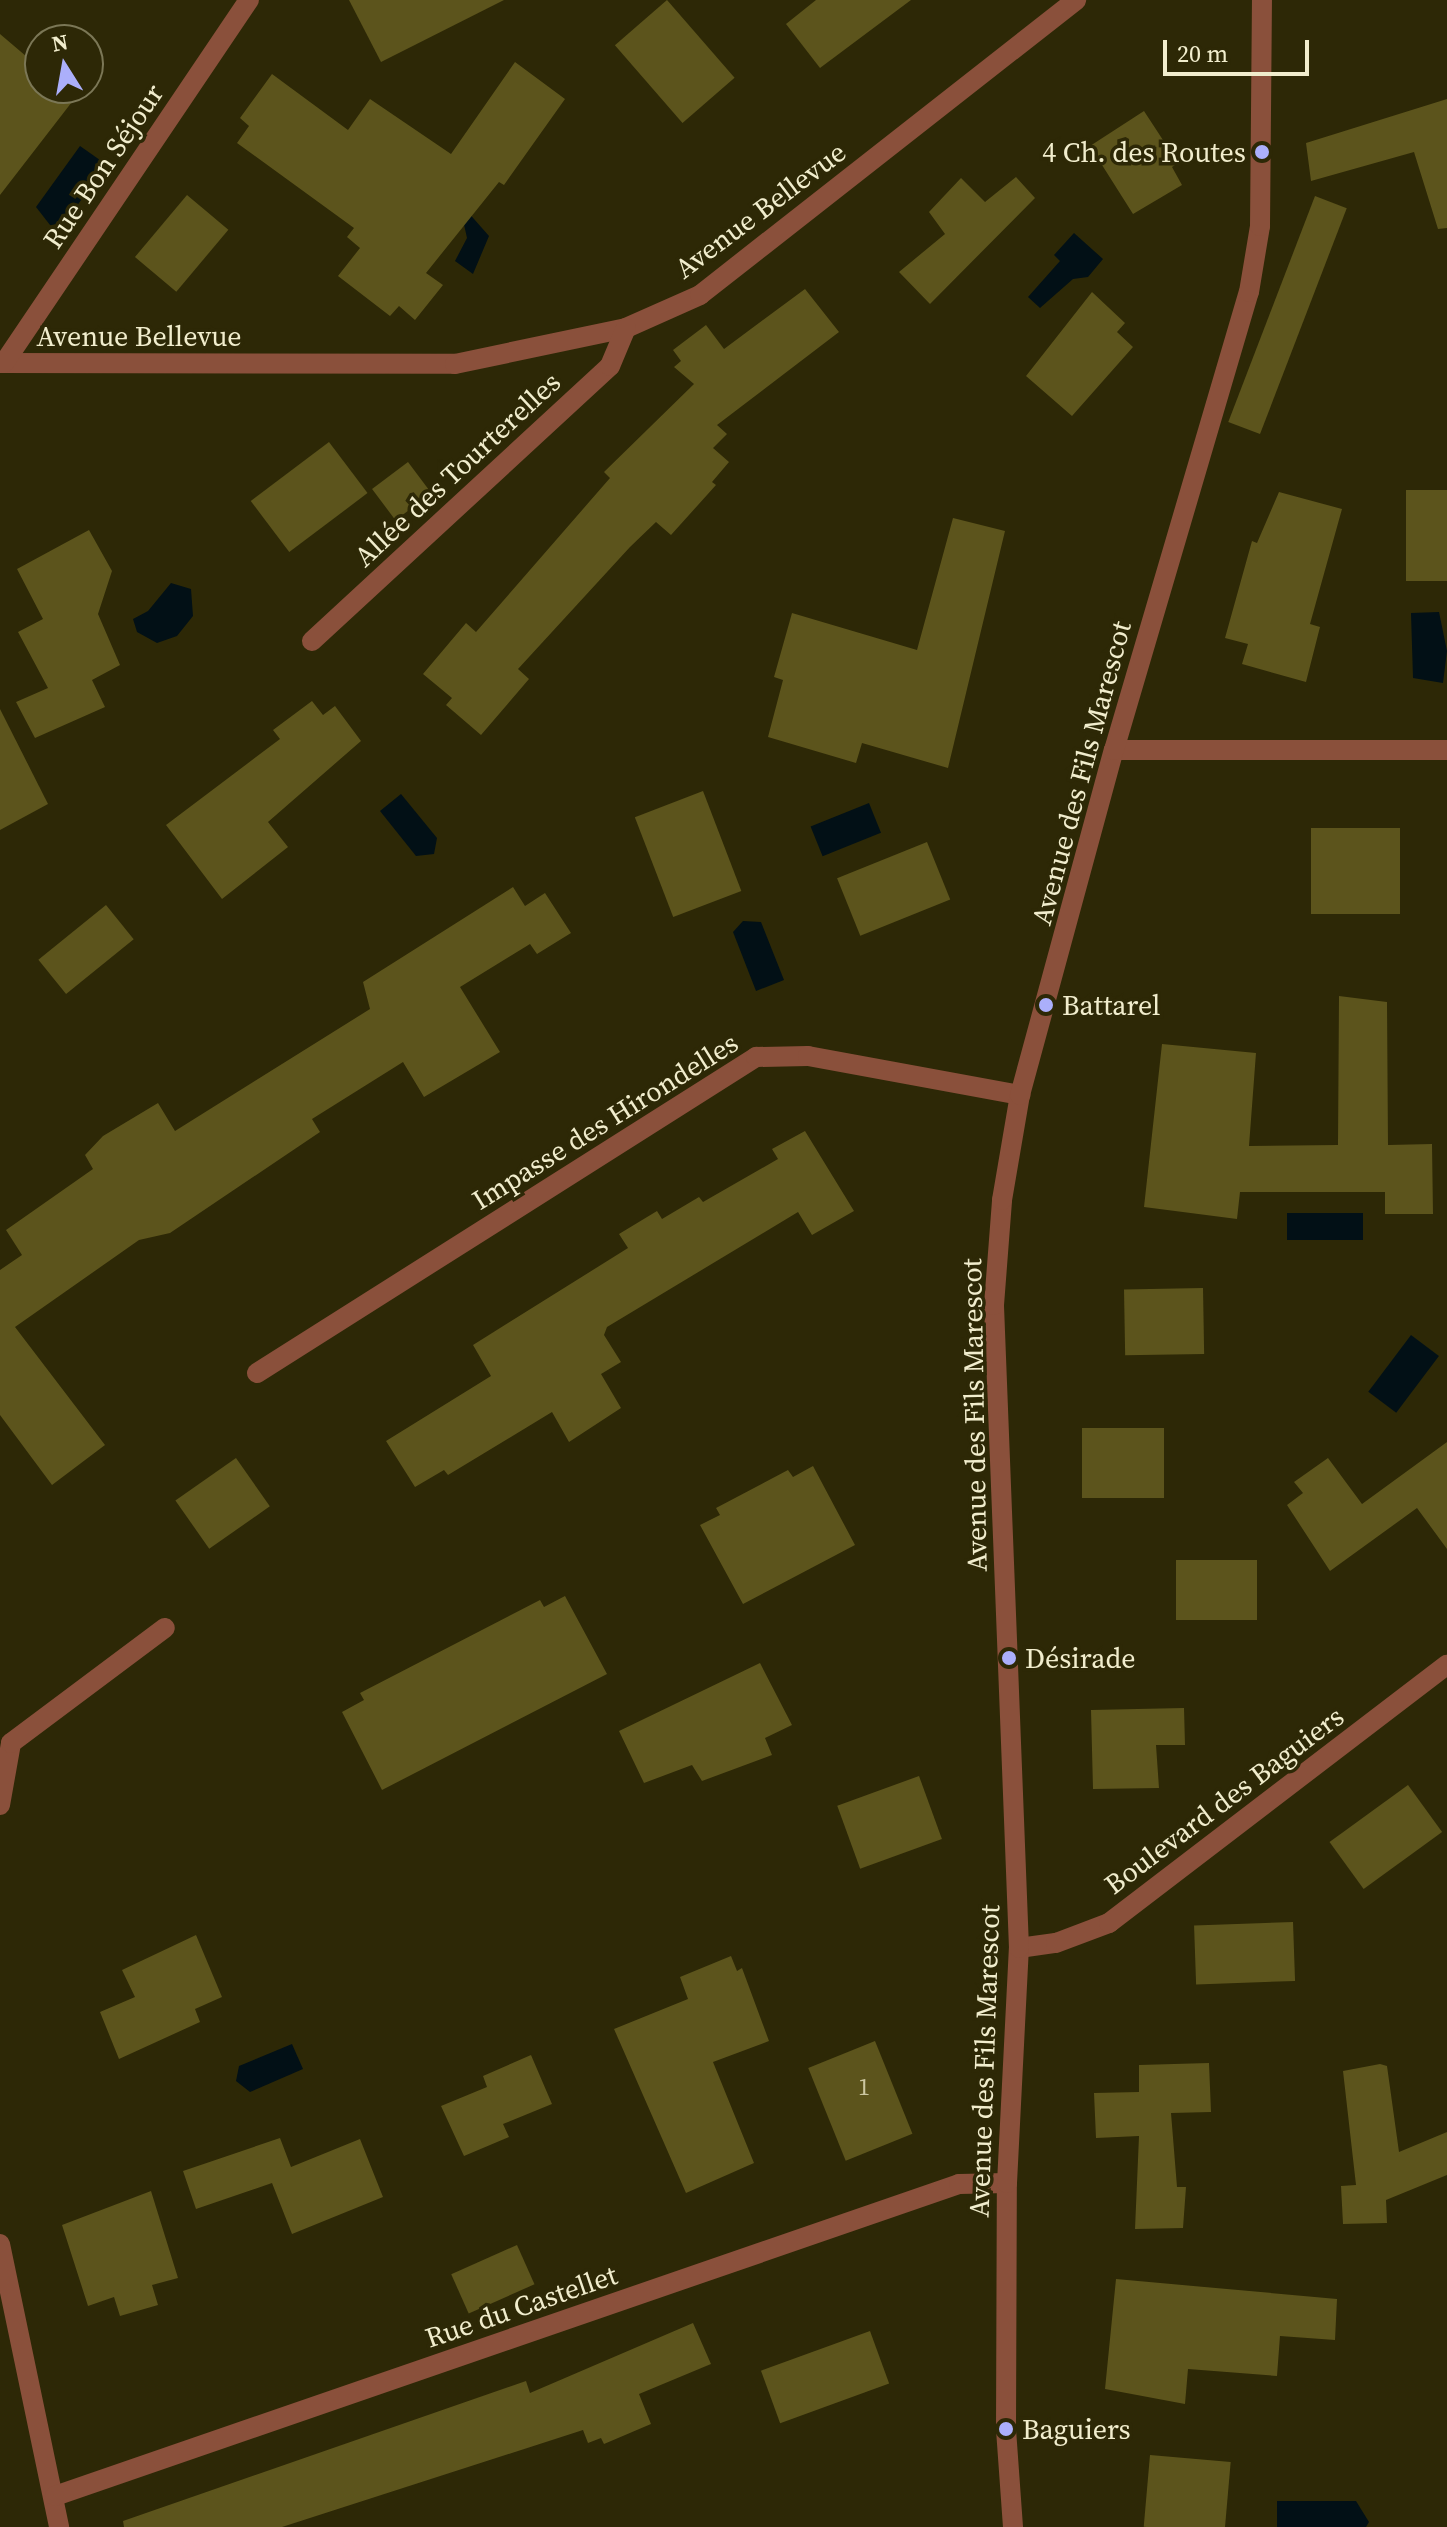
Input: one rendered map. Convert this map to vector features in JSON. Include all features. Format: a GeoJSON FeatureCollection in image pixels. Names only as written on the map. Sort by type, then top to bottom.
{"type":"FeatureCollection","features":[{"type":"Feature","properties":{"kind":"street","name":"Rue Bon Séjour"},"geometry":{"type":"LineString","coordinates":[[2,363],[249,0]]}},
{"type":"Feature","properties":{"kind":"street","name":"Avenue Bellevue"},"geometry":{"type":"LineString","coordinates":[[2,363],[455,364],[626,328],[700,295],[1076,0]]}},
{"type":"Feature","properties":{"kind":"street","name":"Avenue des Fils Marescot"},"geometry":{"type":"LineString","coordinates":[[1013,2527],[1006,2429],[1007,2183],[1019,1948],[994,1305],[1002,1200],[1020,1095],[1114,750],[1249,292],[1260,226],[1262,0]]}},
{"type":"Feature","properties":{"kind":"street","name":"Allée des Tourterelles"},"geometry":{"type":"LineString","coordinates":[[312,641],[610,366],[626,328]]}},
{"type":"Feature","properties":{"kind":"street"},"geometry":{"type":"LineString","coordinates":[[1114,750],[1447,750]]}},
{"type":"Feature","properties":{"kind":"street","name":"Impasse des Hirondelles"},"geometry":{"type":"LineString","coordinates":[[257,1373],[756,1057],[808,1056],[1020,1095]]}},
{"type":"Feature","properties":{"kind":"street"},"geometry":{"type":"LineString","coordinates":[[0,1805],[11,1743],[165,1628]]}},
{"type":"Feature","properties":{"kind":"street","name":"Boulevard des Baguiers"},"geometry":{"type":"LineString","coordinates":[[1019,1948],[1056,1943],[1109,1923],[1447,1665]]}},
{"type":"Feature","properties":{"kind":"street","name":"Rue du Castellet"},"geometry":{"type":"LineString","coordinates":[[55,2496],[959,2184],[1007,2183]]}},
{"type":"Feature","properties":{"kind":"street"},"geometry":{"type":"LineString","coordinates":[[0,2244],[55,2496],[59,2527]]}},
{"type":"Feature","properties":{"kind":"shaded area"},"geometry":{"type":"Polygon","coordinates":[[[80,146],[107,165],[62,226],[50,225],[36,207],[80,146]]]}},
{"type":"Feature","properties":{"kind":"shaded area"},"geometry":{"type":"Polygon","coordinates":[[[459,202],[489,236],[473,274],[455,261],[467,238],[459,202]]]}},
{"type":"Feature","properties":{"kind":"shaded area"},"geometry":{"type":"Polygon","coordinates":[[[1074,233],[1103,259],[1088,277],[1073,279],[1040,308],[1028,297],[1060,261],[1054,255],[1074,233]]]}},
{"type":"Feature","properties":{"kind":"shaded area"},"geometry":{"type":"Polygon","coordinates":[[[171,583],[191,589],[193,616],[177,636],[157,643],[137,632],[133,619],[148,611],[171,583]]]}},
{"type":"Feature","properties":{"kind":"shaded area"},"geometry":{"type":"Polygon","coordinates":[[[1439,612],[1447,651],[1443,683],[1413,678],[1411,613],[1439,612]]]}},
{"type":"Feature","properties":{"kind":"shaded area"},"geometry":{"type":"Polygon","coordinates":[[[401,794],[437,838],[434,854],[416,856],[380,811],[401,794]]]}},
{"type":"Feature","properties":{"kind":"shaded area"},"geometry":{"type":"Polygon","coordinates":[[[869,803],[881,833],[823,856],[811,827],[869,803]]]}},
{"type":"Feature","properties":{"kind":"shaded area"},"geometry":{"type":"Polygon","coordinates":[[[743,921],[761,922],[784,980],[756,991],[733,932],[743,921]]]}},
{"type":"Feature","properties":{"kind":"shaded area"},"geometry":{"type":"Polygon","coordinates":[[[1287,1213],[1363,1213],[1363,1240],[1287,1240],[1287,1213]]]}},
{"type":"Feature","properties":{"kind":"shaded area"},"geometry":{"type":"Polygon","coordinates":[[[1411,1335],[1439,1356],[1396,1413],[1368,1392],[1411,1335]]]}},
{"type":"Feature","properties":{"kind":"shaded area"},"geometry":{"type":"Polygon","coordinates":[[[292,2044],[303,2069],[250,2092],[236,2081],[239,2066],[292,2044]]]}},
{"type":"Feature","properties":{"kind":"shaded area"},"geometry":{"type":"Polygon","coordinates":[[[1277,2501],[1356,2501],[1369,2522],[1366,2527],[1277,2527],[1277,2501]]]}},
{"type":"Feature","properties":{"kind":"building"},"geometry":{"type":"Polygon","coordinates":[[[349,0],[504,0],[381,62],[349,0]]]}},
{"type":"Feature","properties":{"kind":"building"},"geometry":{"type":"Polygon","coordinates":[[[667,0],[735,78],[682,123],[615,45],[667,0]]]}},
{"type":"Feature","properties":{"kind":"building"},"geometry":{"type":"Polygon","coordinates":[[[816,0],[911,0],[820,68],[786,24],[816,0]]]}},
{"type":"Feature","properties":{"kind":"building"},"geometry":{"type":"Polygon","coordinates":[[[0,34],[24,54],[24,104],[70,104],[0,195],[0,34]]]}},
{"type":"Feature","properties":{"kind":"building"},"geometry":{"type":"Polygon","coordinates":[[[515,62],[565,99],[504,185],[499,182],[426,273],[443,285],[415,320],[399,306],[390,316],[338,276],[360,248],[347,237],[354,228],[237,143],[249,126],[240,118],[272,74],[348,130],[370,99],[451,154],[515,62]]]}},
{"type":"Feature","properties":{"kind":"building"},"geometry":{"type":"Polygon","coordinates":[[[1447,99],[1447,228],[1438,229],[1414,152],[1311,181],[1306,143],[1447,99]]]}},
{"type":"Feature","properties":{"kind":"building"},"geometry":{"type":"Polygon","coordinates":[[[1144,111],[1178,163],[1172,167],[1182,185],[1133,214],[1090,146],[1144,111]]]}},
{"type":"Feature","properties":{"kind":"building"},"geometry":{"type":"Polygon","coordinates":[[[1016,177],[1035,198],[930,304],[899,272],[945,234],[929,212],[961,178],[985,202],[1016,177]]]}},
{"type":"Feature","properties":{"kind":"building"},"geometry":{"type":"Polygon","coordinates":[[[187,195],[228,230],[176,292],[135,257],[187,195]]]}},
{"type":"Feature","properties":{"kind":"building"},"geometry":{"type":"Polygon","coordinates":[[[1315,196],[1347,208],[1260,434],[1228,422],[1315,196]]]}},
{"type":"Feature","properties":{"kind":"building"},"geometry":{"type":"Polygon","coordinates":[[[805,289],[839,332],[717,425],[727,434],[713,448],[729,462],[712,482],[716,485],[671,535],[656,522],[630,547],[518,669],[529,679],[481,735],[446,705],[452,698],[423,674],[466,623],[476,632],[610,478],[604,472],[694,384],[674,367],[681,361],[673,350],[706,325],[724,349],[805,289]]]}},
{"type":"Feature","properties":{"kind":"building"},"geometry":{"type":"Polygon","coordinates":[[[1092,292],[1125,323],[1117,332],[1133,347],[1072,416],[1026,376],[1092,292]]]}},
{"type":"Feature","properties":{"kind":"building"},"geometry":{"type":"Polygon","coordinates":[[[329,442],[368,493],[289,552],[251,501],[329,442]]]}},
{"type":"Feature","properties":{"kind":"building"},"geometry":{"type":"Polygon","coordinates":[[[408,462],[431,493],[396,520],[372,489],[408,462]]]}},
{"type":"Feature","properties":{"kind":"building"},"geometry":{"type":"Polygon","coordinates":[[[1406,490],[1447,490],[1447,581],[1406,581],[1406,490]]]}},
{"type":"Feature","properties":{"kind":"building"},"geometry":{"type":"Polygon","coordinates":[[[1279,492],[1342,509],[1310,624],[1320,627],[1306,682],[1242,664],[1248,644],[1225,638],[1252,541],[1257,543],[1279,492]]]}},
{"type":"Feature","properties":{"kind":"building"},"geometry":{"type":"Polygon","coordinates":[[[953,518],[1005,531],[948,768],[862,743],[856,763],[768,737],[783,680],[774,677],[792,613],[917,650],[953,518]]]}},
{"type":"Feature","properties":{"kind":"building"},"geometry":{"type":"Polygon","coordinates":[[[89,530],[112,571],[98,614],[120,665],[92,680],[105,707],[35,738],[16,702],[48,688],[18,632],[43,619],[17,569],[89,530]]]}},
{"type":"Feature","properties":{"kind":"building"},"geometry":{"type":"Polygon","coordinates":[[[312,701],[323,715],[335,706],[361,741],[268,822],[288,847],[222,899],[166,825],[280,739],[273,730],[312,701]]]}},
{"type":"Feature","properties":{"kind":"building"},"geometry":{"type":"Polygon","coordinates":[[[0,709],[48,804],[0,830],[0,709]]]}},
{"type":"Feature","properties":{"kind":"building"},"geometry":{"type":"Polygon","coordinates":[[[703,791],[741,891],[673,917],[635,817],[703,791]]]}},
{"type":"Feature","properties":{"kind":"building"},"geometry":{"type":"Polygon","coordinates":[[[1311,828],[1400,828],[1400,914],[1311,914],[1311,828]]]}},
{"type":"Feature","properties":{"kind":"building"},"geometry":{"type":"Polygon","coordinates":[[[927,842],[950,899],[860,936],[837,878],[927,842]]]}},
{"type":"Feature","properties":{"kind":"building"},"geometry":{"type":"Polygon","coordinates":[[[513,887],[525,906],[545,893],[571,933],[537,954],[530,944],[460,987],[500,1052],[424,1097],[403,1062],[312,1119],[320,1132],[170,1233],[139,1240],[15,1327],[105,1445],[52,1485],[0,1415],[0,1270],[22,1255],[6,1230],[93,1169],[85,1155],[103,1136],[158,1103],[175,1131],[370,1009],[363,982],[513,887]]]}},
{"type":"Feature","properties":{"kind":"building"},"geometry":{"type":"Polygon","coordinates":[[[106,905],[134,939],[66,994],[38,960],[106,905]]]}},
{"type":"Feature","properties":{"kind":"building"},"geometry":{"type":"Polygon","coordinates":[[[1339,996],[1387,1002],[1388,1145],[1432,1144],[1433,1214],[1385,1214],[1385,1192],[1240,1192],[1237,1219],[1144,1207],[1162,1044],[1256,1053],[1249,1146],[1338,1145],[1339,996]]]}},
{"type":"Feature","properties":{"kind":"building"},"geometry":{"type":"Polygon","coordinates":[[[805,1131],[854,1211],[812,1235],[798,1212],[607,1327],[604,1335],[621,1362],[601,1374],[621,1408],[569,1442],[552,1412],[448,1475],[444,1470],[415,1487],[386,1441],[491,1376],[473,1345],[628,1248],[619,1234],[657,1211],[662,1219],[699,1197],[703,1202],[778,1159],[772,1149],[805,1131]]]}},
{"type":"Feature","properties":{"kind":"building"},"geometry":{"type":"Polygon","coordinates":[[[1203,1288],[1204,1354],[1125,1355],[1124,1289],[1203,1288]]]}},
{"type":"Feature","properties":{"kind":"building"},"geometry":{"type":"Polygon","coordinates":[[[1082,1428],[1164,1428],[1164,1498],[1082,1498],[1082,1428]]]}},
{"type":"Feature","properties":{"kind":"building"},"geometry":{"type":"Polygon","coordinates":[[[1447,1442],[1447,1549],[1417,1508],[1330,1571],[1287,1505],[1303,1493],[1294,1482],[1328,1458],[1362,1504],[1447,1442]]]}},
{"type":"Feature","properties":{"kind":"building"},"geometry":{"type":"Polygon","coordinates":[[[236,1458],[270,1506],[209,1549],[175,1500],[236,1458]]]}},
{"type":"Feature","properties":{"kind":"building"},"geometry":{"type":"Polygon","coordinates":[[[813,1466],[855,1545],[743,1604],[700,1525],[720,1515],[716,1508],[788,1470],[793,1477],[813,1466]]]}},
{"type":"Feature","properties":{"kind":"building"},"geometry":{"type":"Polygon","coordinates":[[[1176,1560],[1257,1560],[1257,1620],[1176,1620],[1176,1560]]]}},
{"type":"Feature","properties":{"kind":"building"},"geometry":{"type":"Polygon","coordinates":[[[565,1596],[607,1674],[382,1790],[342,1712],[364,1700],[360,1693],[540,1600],[544,1607],[565,1596]]]}},
{"type":"Feature","properties":{"kind":"building"},"geometry":{"type":"Polygon","coordinates":[[[760,1663],[792,1725],[765,1738],[772,1755],[702,1781],[692,1765],[644,1783],[619,1731],[760,1663]]]}},
{"type":"Feature","properties":{"kind":"building"},"geometry":{"type":"Polygon","coordinates":[[[1184,1708],[1185,1745],[1156,1745],[1159,1788],[1093,1789],[1091,1710],[1184,1708]]]}},
{"type":"Feature","properties":{"kind":"building"},"geometry":{"type":"Polygon","coordinates":[[[919,1776],[942,1839],[860,1869],[837,1806],[919,1776]]]}},
{"type":"Feature","properties":{"kind":"building"},"geometry":{"type":"Polygon","coordinates":[[[1408,1785],[1442,1832],[1364,1889],[1330,1842],[1408,1785]]]}},
{"type":"Feature","properties":{"kind":"building"},"geometry":{"type":"Polygon","coordinates":[[[1293,1922],[1295,1981],[1196,1984],[1194,1925],[1293,1922]]]}},
{"type":"Feature","properties":{"kind":"building"},"geometry":{"type":"Polygon","coordinates":[[[196,1935],[222,1997],[195,2009],[200,2022],[119,2059],[100,2012],[135,1997],[122,1970],[196,1935]]]}},
{"type":"Feature","properties":{"kind":"building"},"geometry":{"type":"Polygon","coordinates":[[[731,1956],[737,1971],[742,1968],[769,2041],[713,2062],[754,2163],[686,2193],[614,2029],[688,1999],[680,1977],[731,1956]]]}},
{"type":"Feature","properties":{"kind":"building"},"geometry":{"type":"Polygon","coordinates":[[[875,2041],[912,2134],[846,2161],[808,2068],[875,2041]]]}},
{"type":"Feature","properties":{"kind":"building"},"geometry":{"type":"Polygon","coordinates":[[[531,2055],[552,2104],[503,2124],[509,2137],[464,2156],[441,2106],[487,2087],[483,2076],[531,2055]]]}},
{"type":"Feature","properties":{"kind":"building"},"geometry":{"type":"Polygon","coordinates":[[[1209,2063],[1211,2112],[1171,2113],[1177,2187],[1186,2187],[1183,2228],[1135,2229],[1139,2136],[1096,2138],[1094,2093],[1139,2092],[1139,2065],[1209,2063]]]}},
{"type":"Feature","properties":{"kind":"building"},"geometry":{"type":"Polygon","coordinates":[[[1380,2064],[1387,2066],[1399,2152],[1447,2132],[1447,2175],[1386,2200],[1387,2223],[1343,2224],[1341,2186],[1356,2185],[1343,2071],[1380,2064]]]}},
{"type":"Feature","properties":{"kind":"building"},"geometry":{"type":"Polygon","coordinates":[[[280,2138],[291,2167],[360,2139],[383,2197],[292,2234],[272,2183],[196,2209],[183,2171],[280,2138]]]}},
{"type":"Feature","properties":{"kind":"building"},"geometry":{"type":"Polygon","coordinates":[[[151,2191],[178,2278],[152,2285],[158,2305],[120,2316],[114,2297],[88,2306],[62,2225],[151,2191]]]}},
{"type":"Feature","properties":{"kind":"building"},"geometry":{"type":"Polygon","coordinates":[[[517,2245],[534,2284],[469,2314],[451,2274],[517,2245]]]}},
{"type":"Feature","properties":{"kind":"building"},"geometry":{"type":"Polygon","coordinates":[[[1116,2279],[1337,2299],[1335,2340],[1280,2336],[1277,2376],[1188,2369],[1185,2404],[1105,2389],[1116,2279]]]}},
{"type":"Feature","properties":{"kind":"building"},"geometry":{"type":"Polygon","coordinates":[[[693,2323],[711,2364],[639,2394],[651,2424],[604,2444],[601,2438],[588,2443],[583,2430],[282,2527],[124,2527],[123,2521],[526,2381],[530,2393],[693,2323]]]}},
{"type":"Feature","properties":{"kind":"building"},"geometry":{"type":"Polygon","coordinates":[[[870,2331],[889,2384],[780,2423],[761,2371],[870,2331]]]}},
{"type":"Feature","properties":{"kind":"building"},"geometry":{"type":"Polygon","coordinates":[[[1150,2455],[1231,2462],[1225,2527],[1144,2527],[1150,2455]]]}},
{"type":"Feature","properties":{"kind":"place","name":"4 Ch. des Routes"},"geometry":{"type":"Point","coordinates":[1262,152]}},
{"type":"Feature","properties":{"kind":"place","name":"Battarel"},"geometry":{"type":"Point","coordinates":[1046,1005]}},
{"type":"Feature","properties":{"kind":"place","name":"Désirade"},"geometry":{"type":"Point","coordinates":[1009,1658]}},
{"type":"Feature","properties":{"kind":"place","name":"Baguiers"},"geometry":{"type":"Point","coordinates":[1006,2429]}}]}
